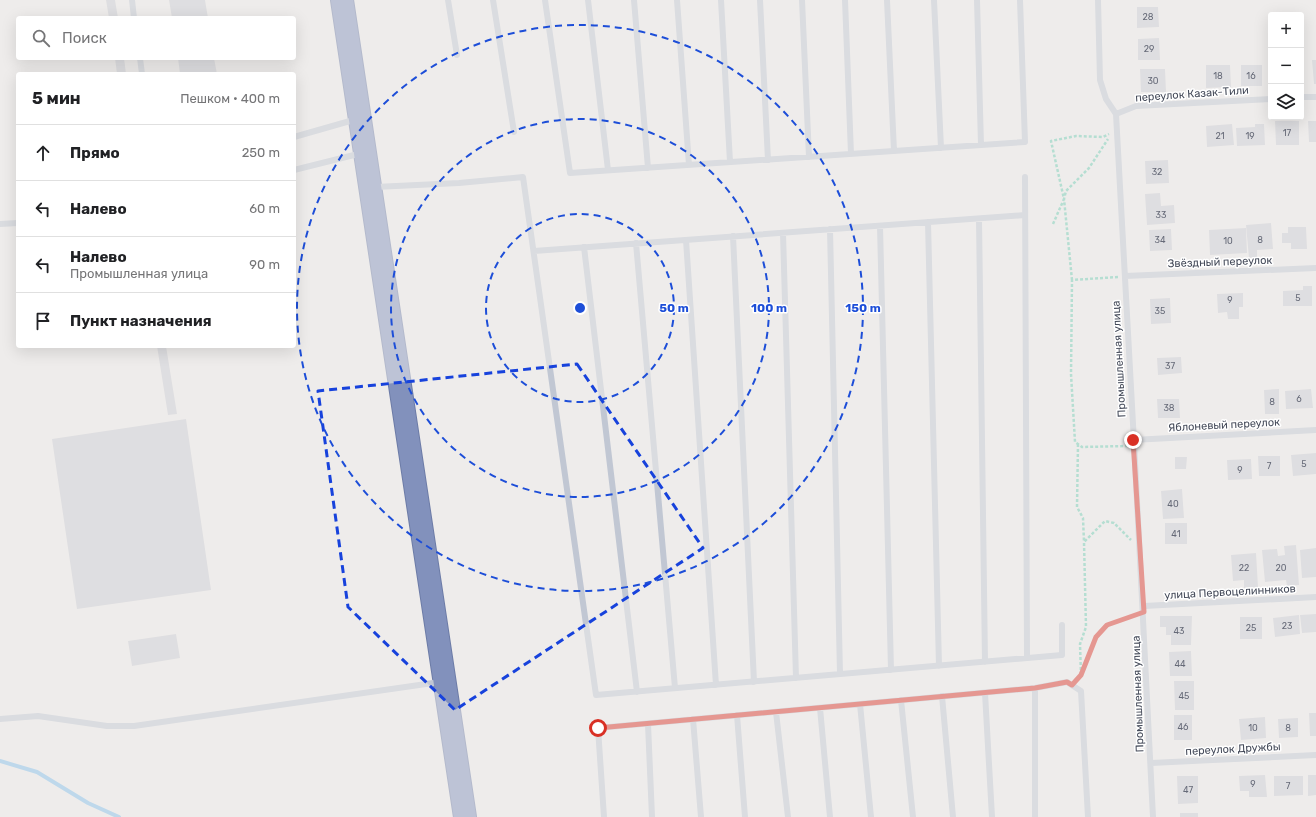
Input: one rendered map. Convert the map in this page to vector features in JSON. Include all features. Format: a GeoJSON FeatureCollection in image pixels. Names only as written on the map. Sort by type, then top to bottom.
{"type":"FeatureCollection","features":[{"type":"Feature","properties":{"kind":"highway"},"geometry":{"type":"LineString","coordinates":[[342,0],[465,817]]}},
{"type":"Feature","properties":{"kind":"lane"},"geometry":{"type":"LineString","coordinates":[[132,0],[134,16]]}},
{"type":"Feature","properties":{"kind":"lane"},"geometry":{"type":"LineString","coordinates":[[448,0],[457,55]]}},
{"type":"Feature","properties":{"kind":"lane"},"geometry":{"type":"LineString","coordinates":[[494,0],[514,132]]}},
{"type":"Feature","properties":{"kind":"lane"},"geometry":{"type":"LineString","coordinates":[[545,0],[570,173],[1025,142],[1020,0]]}},
{"type":"Feature","properties":{"kind":"lane"},"geometry":{"type":"LineString","coordinates":[[588,0],[608,170]]}},
{"type":"Feature","properties":{"kind":"lane"},"geometry":{"type":"LineString","coordinates":[[634,0],[648,168]]}},
{"type":"Feature","properties":{"kind":"lane"},"geometry":{"type":"LineString","coordinates":[[677,0],[689,165]]}},
{"type":"Feature","properties":{"kind":"lane"},"geometry":{"type":"LineString","coordinates":[[721,0],[730,162]]}},
{"type":"Feature","properties":{"kind":"lane"},"geometry":{"type":"LineString","coordinates":[[760,0],[768,160]]}},
{"type":"Feature","properties":{"kind":"lane"},"geometry":{"type":"LineString","coordinates":[[802,0],[809,157]]}},
{"type":"Feature","properties":{"kind":"lane"},"geometry":{"type":"LineString","coordinates":[[845,0],[852,154]]}},
{"type":"Feature","properties":{"kind":"lane"},"geometry":{"type":"LineString","coordinates":[[887,0],[894,151]]}},
{"type":"Feature","properties":{"kind":"lane"},"geometry":{"type":"LineString","coordinates":[[934,0],[941,148]]}},
{"type":"Feature","properties":{"kind":"lane"},"geometry":{"type":"LineString","coordinates":[[977,0],[981,145]]}},
{"type":"Feature","properties":{"kind":"lane","name":"Промышленная улица"},"geometry":{"type":"LineString","coordinates":[[1098,0],[1100,80],[1106,99],[1116,114],[1133,442],[1144,609],[1153,817]]}},
{"type":"Feature","properties":{"kind":"lane"},"geometry":{"type":"LineString","coordinates":[[140,60],[142,72]]}},
{"type":"Feature","properties":{"kind":"lane"},"geometry":{"type":"LineString","coordinates":[[1304,97],[1316,97]]}},
{"type":"Feature","properties":{"kind":"lane","name":"переулок Казак-Тили"},"geometry":{"type":"LineString","coordinates":[[1116,114],[1136,106],[1268,99]]}},
{"type":"Feature","properties":{"kind":"lane"},"geometry":{"type":"LineString","coordinates":[[296,136],[360,118]]}},
{"type":"Feature","properties":{"kind":"lane"},"geometry":{"type":"LineString","coordinates":[[296,170],[366,153]]}},
{"type":"Feature","properties":{"kind":"lane"},"geometry":{"type":"LineString","coordinates":[[371,187],[459,183],[523,177],[596,695],[1062,655],[1062,625]]}},
{"type":"Feature","properties":{"kind":"lane"},"geometry":{"type":"LineString","coordinates":[[1025,177],[1027,658]]}},
{"type":"Feature","properties":{"kind":"lane"},"geometry":{"type":"LineString","coordinates":[[534,251],[1025,215]]}},
{"type":"Feature","properties":{"kind":"lane"},"geometry":{"type":"LineString","coordinates":[[979,219],[985,662]]}},
{"type":"Feature","properties":{"kind":"lane"},"geometry":{"type":"LineString","coordinates":[[928,222],[939,666]]}},
{"type":"Feature","properties":{"kind":"lane"},"geometry":{"type":"LineString","coordinates":[[0,224],[16,223]]}},
{"type":"Feature","properties":{"kind":"lane"},"geometry":{"type":"LineString","coordinates":[[880,226],[891,670]]}},
{"type":"Feature","properties":{"kind":"lane"},"geometry":{"type":"LineString","coordinates":[[830,230],[840,674]]}},
{"type":"Feature","properties":{"kind":"lane"},"geometry":{"type":"LineString","coordinates":[[783,233],[796,678]]}},
{"type":"Feature","properties":{"kind":"lane"},"geometry":{"type":"LineString","coordinates":[[733,236],[754,682]]}},
{"type":"Feature","properties":{"kind":"lane"},"geometry":{"type":"LineString","coordinates":[[686,240],[716,685]]}},
{"type":"Feature","properties":{"kind":"lane"},"geometry":{"type":"LineString","coordinates":[[636,244],[675,688]]}},
{"type":"Feature","properties":{"kind":"lane"},"geometry":{"type":"LineString","coordinates":[[584,247],[637,692]]}},
{"type":"Feature","properties":{"kind":"lane","name":"Звёздный переулок"},"geometry":{"type":"LineString","coordinates":[[1125,276],[1316,268]]}},
{"type":"Feature","properties":{"kind":"lane","name":"Яблоневый переулок"},"geometry":{"type":"LineString","coordinates":[[1133,442],[1316,430]]}},
{"type":"Feature","properties":{"kind":"lane","name":"улица Первоцелинников"},"geometry":{"type":"LineString","coordinates":[[1144,609],[1316,597]]}},
{"type":"Feature","properties":{"kind":"lane"},"geometry":{"type":"LineString","coordinates":[[0,719],[38,716],[107,726],[134,726],[444,681]]}},
{"type":"Feature","properties":{"kind":"lane"},"geometry":{"type":"LineString","coordinates":[[604,817],[598,728],[985,693],[1035,688],[1067,682],[1081,691],[1088,817]]}},
{"type":"Feature","properties":{"kind":"lane"},"geometry":{"type":"LineString","coordinates":[[1035,688],[1035,817]]}},
{"type":"Feature","properties":{"kind":"lane"},"geometry":{"type":"LineString","coordinates":[[985,693],[992,817]]}},
{"type":"Feature","properties":{"kind":"lane"},"geometry":{"type":"LineString","coordinates":[[942,696],[953,817]]}},
{"type":"Feature","properties":{"kind":"lane"},"geometry":{"type":"LineString","coordinates":[[901,700],[913,817]]}},
{"type":"Feature","properties":{"kind":"lane"},"geometry":{"type":"LineString","coordinates":[[860,704],[871,817]]}},
{"type":"Feature","properties":{"kind":"lane"},"geometry":{"type":"LineString","coordinates":[[820,708],[830,817]]}},
{"type":"Feature","properties":{"kind":"lane"},"geometry":{"type":"LineString","coordinates":[[776,712],[788,817]]}},
{"type":"Feature","properties":{"kind":"lane"},"geometry":{"type":"LineString","coordinates":[[737,715],[745,817]]}},
{"type":"Feature","properties":{"kind":"lane"},"geometry":{"type":"LineString","coordinates":[[693,719],[701,817]]}},
{"type":"Feature","properties":{"kind":"lane"},"geometry":{"type":"LineString","coordinates":[[648,724],[652,817]]}},
{"type":"Feature","properties":{"kind":"lane","name":"переулок Дружбы"},"geometry":{"type":"LineString","coordinates":[[1151,763],[1316,754]]}},
{"type":"Feature","properties":{"kind":"path"},"geometry":{"type":"LineString","coordinates":[[1053,224],[1064,199],[1066,190],[1089,168],[1114,130],[1103,138],[1076,136],[1051,141],[1064,199],[1072,280],[1071,374],[1075,442],[1082,447],[1133,442]]}},
{"type":"Feature","properties":{"kind":"path"},"geometry":{"type":"LineString","coordinates":[[1072,280],[1125,276]]}},
{"type":"Feature","properties":{"kind":"path"},"geometry":{"type":"LineString","coordinates":[[1078,444],[1077,507],[1083,518],[1086,627],[1080,644],[1081,675]]}},
{"type":"Feature","properties":{"kind":"path"},"geometry":{"type":"LineString","coordinates":[[1084,542],[1105,521],[1114,523],[1140,550]]}},
{"type":"Feature","properties":{"kind":"path"},"geometry":{"type":"LineString","coordinates":[[1072,685],[1081,675],[1096,637],[1107,625],[1144,609]]}},
{"type":"Feature","properties":{"kind":"highlighted area"},"geometry":{"type":"Polygon","coordinates":[[[577,364],[703,548],[455,710],[348,607],[318,391],[577,364]]]}},
{"type":"Feature","properties":{"kind":"building"},"geometry":{"type":"Polygon","coordinates":[[[106,0],[115,0],[118,16],[109,16],[106,0]]]}},
{"type":"Feature","properties":{"kind":"building"},"geometry":{"type":"Polygon","coordinates":[[[169,0],[205,0],[208,16],[172,16],[169,0]]]}},
{"type":"Feature","properties":{"kind":"building"},"geometry":{"type":"Polygon","coordinates":[[[1137,7],[1158,7],[1159,27],[1137,28],[1137,7]]]}},
{"type":"Feature","properties":{"kind":"building"},"geometry":{"type":"Polygon","coordinates":[[[1159,38],[1160,60],[1138,60],[1138,39],[1159,38]]]}},
{"type":"Feature","properties":{"kind":"building"},"geometry":{"type":"Polygon","coordinates":[[[115,60],[124,60],[126,72],[117,72],[115,60]]]}},
{"type":"Feature","properties":{"kind":"building"},"geometry":{"type":"Polygon","coordinates":[[[178,60],[214,60],[217,72],[180,72],[178,60]]]}},
{"type":"Feature","properties":{"kind":"building"},"geometry":{"type":"Polygon","coordinates":[[[1312,60],[1316,60],[1316,84],[1314,84],[1312,60]]]}},
{"type":"Feature","properties":{"kind":"building"},"geometry":{"type":"Polygon","coordinates":[[[1206,65],[1230,65],[1231,87],[1206,88],[1206,65]]]}},
{"type":"Feature","properties":{"kind":"building"},"geometry":{"type":"Polygon","coordinates":[[[1241,65],[1262,65],[1262,86],[1241,86],[1241,65]]]}},
{"type":"Feature","properties":{"kind":"building"},"geometry":{"type":"Polygon","coordinates":[[[1140,69],[1165,69],[1166,92],[1141,92],[1140,69]]]}},
{"type":"Feature","properties":{"kind":"building"},"geometry":{"type":"Polygon","coordinates":[[[1275,121],[1299,121],[1299,145],[1276,145],[1275,121]]]}},
{"type":"Feature","properties":{"kind":"building"},"geometry":{"type":"Polygon","coordinates":[[[1308,121],[1316,121],[1316,142],[1309,142],[1308,121]]]}},
{"type":"Feature","properties":{"kind":"building"},"geometry":{"type":"Polygon","coordinates":[[[1232,124],[1234,145],[1207,147],[1206,126],[1232,124]]]}},
{"type":"Feature","properties":{"kind":"building"},"geometry":{"type":"Polygon","coordinates":[[[1255,124],[1264,124],[1265,145],[1237,146],[1236,128],[1255,127],[1255,124]]]}},
{"type":"Feature","properties":{"kind":"building"},"geometry":{"type":"Polygon","coordinates":[[[1168,160],[1169,183],[1146,184],[1145,161],[1168,160]]]}},
{"type":"Feature","properties":{"kind":"building"},"geometry":{"type":"Polygon","coordinates":[[[1160,193],[1161,206],[1174,205],[1175,223],[1147,225],[1145,194],[1160,193]]]}},
{"type":"Feature","properties":{"kind":"building"},"geometry":{"type":"Polygon","coordinates":[[[1271,223],[1273,249],[1257,250],[1257,257],[1249,258],[1246,225],[1271,223]]]}},
{"type":"Feature","properties":{"kind":"building"},"geometry":{"type":"Polygon","coordinates":[[[1288,227],[1306,227],[1307,249],[1291,249],[1291,243],[1282,243],[1282,233],[1288,233],[1288,227]]]}},
{"type":"Feature","properties":{"kind":"building"},"geometry":{"type":"Polygon","coordinates":[[[1246,228],[1247,253],[1210,255],[1209,230],[1246,228]]]}},
{"type":"Feature","properties":{"kind":"building"},"geometry":{"type":"Polygon","coordinates":[[[1171,229],[1172,250],[1150,251],[1149,230],[1171,229]]]}},
{"type":"Feature","properties":{"kind":"building"},"geometry":{"type":"Polygon","coordinates":[[[1303,286],[1312,286],[1312,306],[1283,306],[1283,291],[1303,290],[1303,286]]]}},
{"type":"Feature","properties":{"kind":"building"},"geometry":{"type":"Polygon","coordinates":[[[1243,293],[1243,307],[1239,307],[1239,319],[1228,319],[1227,312],[1218,313],[1217,294],[1243,293]]]}},
{"type":"Feature","properties":{"kind":"building"},"geometry":{"type":"Polygon","coordinates":[[[1170,298],[1171,323],[1151,324],[1150,299],[1170,298]]]}},
{"type":"Feature","properties":{"kind":"building"},"geometry":{"type":"Polygon","coordinates":[[[157,348],[166,348],[177,414],[168,415],[157,348]]]}},
{"type":"Feature","properties":{"kind":"building"},"geometry":{"type":"Polygon","coordinates":[[[1181,357],[1182,373],[1158,375],[1157,358],[1181,357]]]}},
{"type":"Feature","properties":{"kind":"building"},"geometry":{"type":"Polygon","coordinates":[[[1279,389],[1279,414],[1265,414],[1264,390],[1279,389]]]}},
{"type":"Feature","properties":{"kind":"building"},"geometry":{"type":"Polygon","coordinates":[[[1311,389],[1313,408],[1286,409],[1285,391],[1311,389]]]}},
{"type":"Feature","properties":{"kind":"building"},"geometry":{"type":"Polygon","coordinates":[[[1157,399],[1179,399],[1180,418],[1158,418],[1157,399]]]}},
{"type":"Feature","properties":{"kind":"building"},"geometry":{"type":"Polygon","coordinates":[[[186,419],[211,590],[77,609],[52,439],[186,419]]]}},
{"type":"Feature","properties":{"kind":"building"},"geometry":{"type":"Polygon","coordinates":[[[1316,453],[1316,474],[1293,476],[1291,455],[1316,453]]]}},
{"type":"Feature","properties":{"kind":"building"},"geometry":{"type":"Polygon","coordinates":[[[1258,456],[1280,456],[1280,476],[1259,476],[1258,456]]]}},
{"type":"Feature","properties":{"kind":"building"},"geometry":{"type":"Polygon","coordinates":[[[1175,457],[1187,457],[1186,469],[1175,469],[1175,457]]]}},
{"type":"Feature","properties":{"kind":"building"},"geometry":{"type":"Polygon","coordinates":[[[1251,459],[1252,479],[1228,480],[1227,460],[1251,459]]]}},
{"type":"Feature","properties":{"kind":"building"},"geometry":{"type":"Polygon","coordinates":[[[1182,489],[1184,518],[1163,519],[1161,491],[1182,489]]]}},
{"type":"Feature","properties":{"kind":"building"},"geometry":{"type":"Polygon","coordinates":[[[1165,523],[1187,523],[1187,544],[1165,544],[1165,523]]]}},
{"type":"Feature","properties":{"kind":"building"},"geometry":{"type":"Polygon","coordinates":[[[1296,545],[1299,585],[1287,586],[1286,580],[1265,582],[1262,550],[1277,549],[1278,556],[1285,555],[1284,546],[1296,545]]]}},
{"type":"Feature","properties":{"kind":"building"},"geometry":{"type":"Polygon","coordinates":[[[1316,548],[1316,577],[1302,578],[1300,550],[1316,548]]]}},
{"type":"Feature","properties":{"kind":"building"},"geometry":{"type":"Polygon","coordinates":[[[1256,553],[1258,587],[1244,588],[1244,580],[1233,581],[1231,555],[1256,553]]]}},
{"type":"Feature","properties":{"kind":"building"},"geometry":{"type":"Polygon","coordinates":[[[1316,614],[1316,632],[1302,633],[1300,615],[1316,614]]]}},
{"type":"Feature","properties":{"kind":"building"},"geometry":{"type":"Polygon","coordinates":[[[1299,615],[1300,634],[1275,637],[1273,618],[1299,615]]]}},
{"type":"Feature","properties":{"kind":"building"},"geometry":{"type":"Polygon","coordinates":[[[1160,616],[1192,616],[1191,645],[1171,645],[1171,635],[1166,635],[1166,627],[1160,627],[1160,616]]]}},
{"type":"Feature","properties":{"kind":"building"},"geometry":{"type":"Polygon","coordinates":[[[1240,617],[1262,617],[1262,639],[1240,639],[1240,617]]]}},
{"type":"Feature","properties":{"kind":"building"},"geometry":{"type":"Polygon","coordinates":[[[176,634],[180,658],[132,666],[128,641],[176,634]]]}},
{"type":"Feature","properties":{"kind":"building"},"geometry":{"type":"Polygon","coordinates":[[[1191,651],[1192,676],[1170,676],[1169,652],[1191,651]]]}},
{"type":"Feature","properties":{"kind":"building"},"geometry":{"type":"Polygon","coordinates":[[[1174,681],[1194,681],[1194,710],[1175,710],[1174,681]]]}},
{"type":"Feature","properties":{"kind":"building"},"geometry":{"type":"Polygon","coordinates":[[[1309,713],[1316,713],[1316,736],[1310,736],[1309,713]]]}},
{"type":"Feature","properties":{"kind":"building"},"geometry":{"type":"Polygon","coordinates":[[[1174,715],[1192,715],[1192,740],[1174,740],[1174,715]]]}},
{"type":"Feature","properties":{"kind":"building"},"geometry":{"type":"Polygon","coordinates":[[[1265,717],[1266,738],[1241,740],[1239,719],[1265,717]]]}},
{"type":"Feature","properties":{"kind":"building"},"geometry":{"type":"Polygon","coordinates":[[[1298,718],[1298,737],[1279,738],[1278,719],[1298,718]]]}},
{"type":"Feature","properties":{"kind":"building"},"geometry":{"type":"Polygon","coordinates":[[[1265,775],[1267,797],[1249,797],[1249,791],[1240,791],[1239,776],[1265,775]]]}},
{"type":"Feature","properties":{"kind":"building"},"geometry":{"type":"Polygon","coordinates":[[[1308,775],[1316,775],[1316,795],[1308,796],[1308,775]]]}},
{"type":"Feature","properties":{"kind":"building"},"geometry":{"type":"Polygon","coordinates":[[[1177,776],[1198,776],[1198,803],[1178,804],[1177,776]]]}},
{"type":"Feature","properties":{"kind":"building"},"geometry":{"type":"Polygon","coordinates":[[[1274,776],[1303,776],[1303,795],[1274,796],[1274,776]]]}},
{"type":"Feature","properties":{"kind":"building"},"geometry":{"type":"Polygon","coordinates":[[[1180,813],[1198,813],[1198,817],[1180,817],[1180,813]]]}},
{"type":"Feature","properties":{"kind":"waterway"},"geometry":{"type":"LineString","coordinates":[[0,761],[37,772],[88,803],[119,817]]}},
{"type":"Feature","properties":{"kind":"route"},"geometry":{"type":"LineString","coordinates":[[598,728],[1035,688],[1067,682],[1072,685],[1081,675],[1096,637],[1107,625],[1144,612],[1133,440]]}}]}
